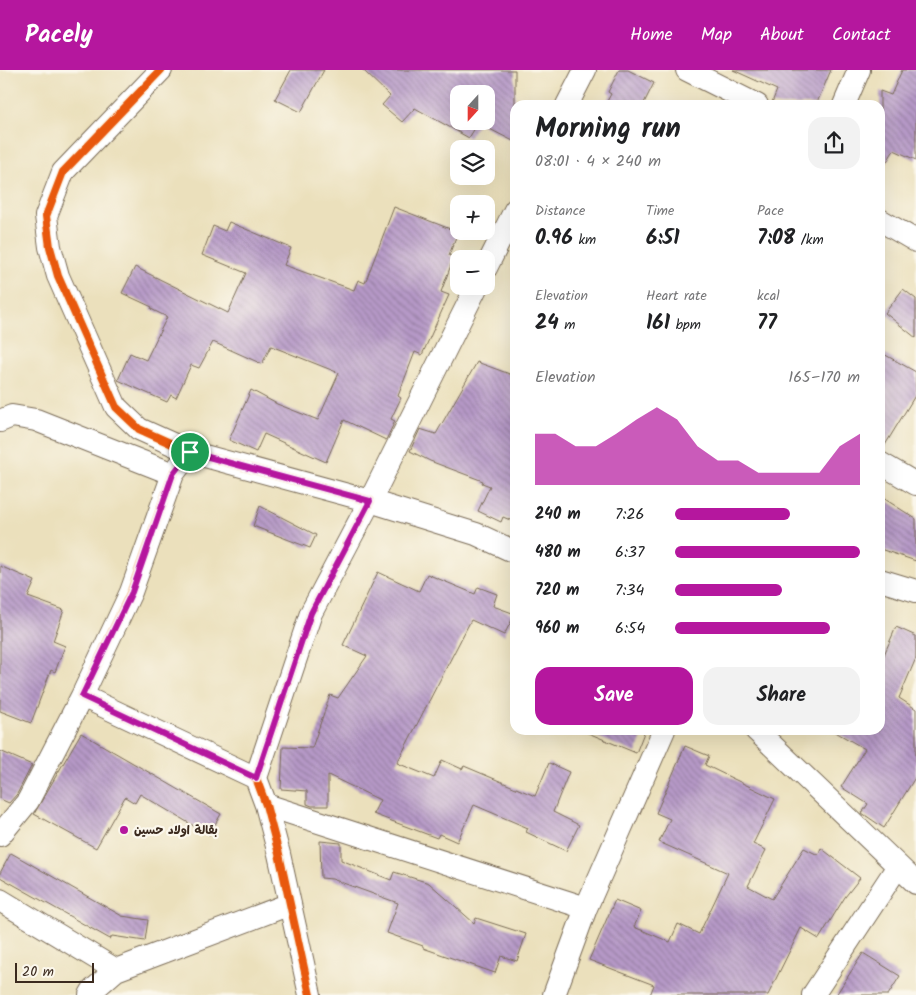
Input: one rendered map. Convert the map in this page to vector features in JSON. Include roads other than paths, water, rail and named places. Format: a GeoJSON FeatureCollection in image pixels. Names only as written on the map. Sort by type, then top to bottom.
{"type":"FeatureCollection","features":[{"type":"Feature","properties":{"kind":"street"},"geometry":{"type":"LineString","coordinates":[[161,70],[63,172],[46,216],[50,247],[58,276],[116,407],[139,429],[190,452],[370,501],[476,534],[510,550]]}},
{"type":"Feature","properties":{"kind":"street"},"geometry":{"type":"LineString","coordinates":[[570,100],[585,70]]}},
{"type":"Feature","properties":{"kind":"street"},"geometry":{"type":"LineString","coordinates":[[687,70],[747,100]]}},
{"type":"Feature","properties":{"kind":"street"},"geometry":{"type":"LineString","coordinates":[[846,100],[858,70]]}},
{"type":"Feature","properties":{"kind":"street"},"geometry":{"type":"LineString","coordinates":[[495,250],[510,220]]}},
{"type":"Feature","properties":{"kind":"street"},"geometry":{"type":"LineString","coordinates":[[885,223],[916,241]]}},
{"type":"Feature","properties":{"kind":"street"},"geometry":{"type":"LineString","coordinates":[[310,995],[266,805],[256,778],[311,613],[370,501],[473,295]]}},
{"type":"Feature","properties":{"kind":"street"},"geometry":{"type":"LineString","coordinates":[[0,421],[12,416],[36,420],[173,474]]}},
{"type":"Feature","properties":{"kind":"street"},"geometry":{"type":"LineString","coordinates":[[0,835],[28,802],[82,696],[132,592],[173,474],[190,452]]}},
{"type":"Feature","properties":{"kind":"street"},"geometry":{"type":"LineString","coordinates":[[885,466],[916,484]]}},
{"type":"Feature","properties":{"kind":"street"},"geometry":{"type":"LineString","coordinates":[[885,582],[916,591]]}},
{"type":"Feature","properties":{"kind":"street"},"geometry":{"type":"LineString","coordinates":[[82,696],[256,778]]}},
{"type":"Feature","properties":{"kind":"street"},"geometry":{"type":"LineString","coordinates":[[554,995],[586,908],[662,735]]}},
{"type":"Feature","properties":{"kind":"street"},"geometry":{"type":"LineString","coordinates":[[761,735],[916,883]]}},
{"type":"Feature","properties":{"kind":"street"},"geometry":{"type":"LineString","coordinates":[[266,805],[586,908]]}},
{"type":"Feature","properties":{"kind":"street"},"geometry":{"type":"LineString","coordinates":[[813,995],[898,866]]}},
{"type":"Feature","properties":{"kind":"street"},"geometry":{"type":"LineString","coordinates":[[0,900],[116,970]]}},
{"type":"Feature","properties":{"kind":"street"},"geometry":{"type":"LineString","coordinates":[[90,995],[93,990],[116,970],[290,904]]}},
{"type":"Feature","properties":{"kind":"place","name":"بقالة اولاد حسين"},"geometry":{"type":"Point","coordinates":[124,830]}}]}
